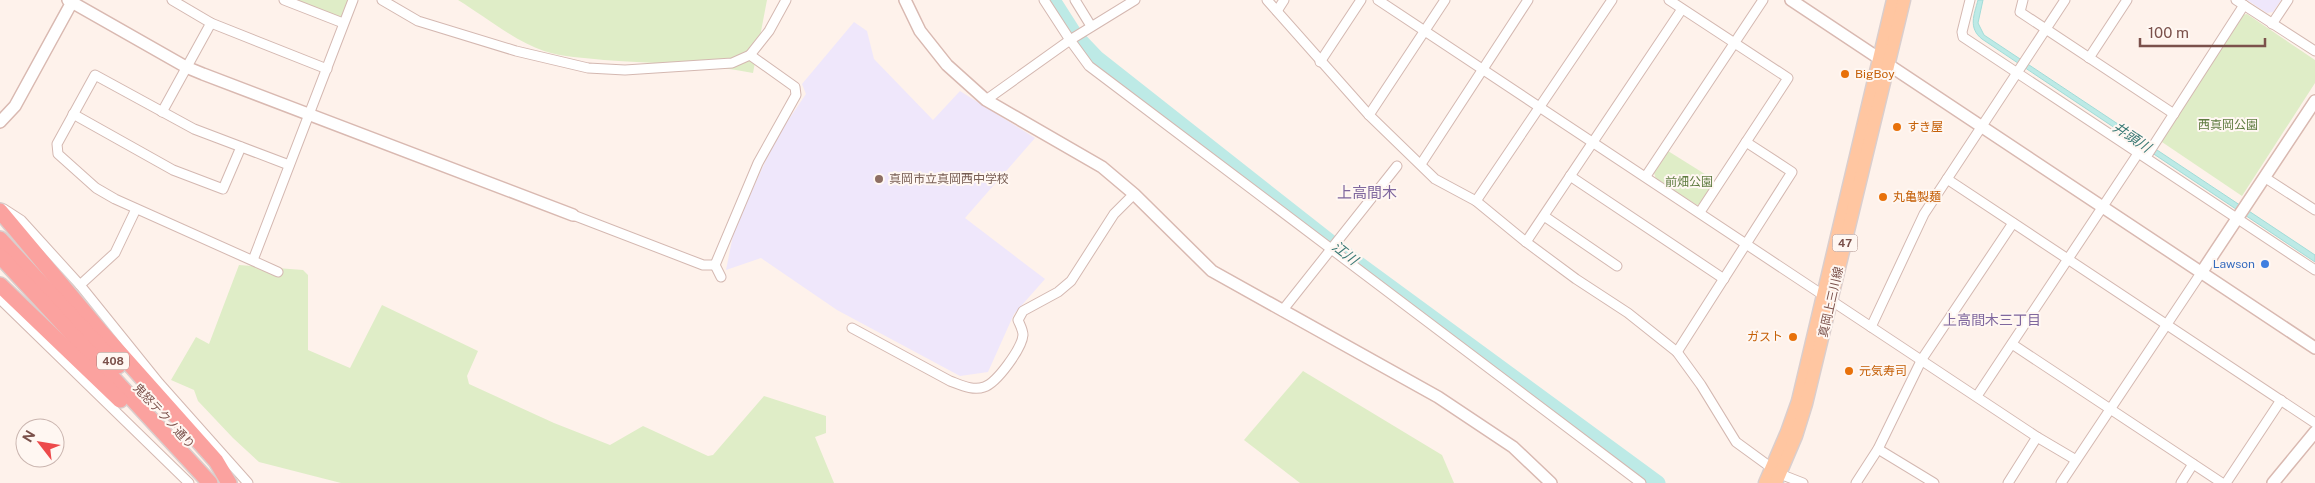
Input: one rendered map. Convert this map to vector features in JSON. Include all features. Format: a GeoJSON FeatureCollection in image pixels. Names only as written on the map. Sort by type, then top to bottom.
{"type":"FeatureCollection","features":[{"type":"Feature","properties":{"kind":"highway"},"geometry":{"type":"LineString","coordinates":[[0,211],[102,333],[216,461],[228,483]]}},
{"type":"Feature","properties":{"kind":"highway","name":"鬼怒テクノ通り"},"geometry":{"type":"LineString","coordinates":[[0,239],[228,483]]}},
{"type":"Feature","properties":{"kind":"highway","name":"鬼怒テクノ通り"},"geometry":{"type":"LineString","coordinates":[[0,256],[210,483]]}},
{"type":"Feature","properties":{"kind":"highway"},"geometry":{"type":"LineString","coordinates":[[0,285],[165,443],[189,460]]}},
{"type":"Feature","properties":{"kind":"main road","name":"真岡上三川線"},"geometry":{"type":"LineString","coordinates":[[1765,483],[1776,475],[1806,404],[1827,297],[1883,62],[1893,0]]}},
{"type":"Feature","properties":{"kind":"main road","name":"真岡上三川線"},"geometry":{"type":"LineString","coordinates":[[1883,62],[1904,0]]}},
{"type":"Feature","properties":{"kind":"street"},"geometry":{"type":"LineString","coordinates":[[172,0],[211,24],[328,69]]}},
{"type":"Feature","properties":{"kind":"street"},"geometry":{"type":"LineString","coordinates":[[284,0],[343,23]]}},
{"type":"Feature","properties":{"kind":"street"},"geometry":{"type":"LineString","coordinates":[[253,260],[353,0]]}},
{"type":"Feature","properties":{"kind":"street"},"geometry":{"type":"LineString","coordinates":[[382,0],[418,21],[516,51],[588,68],[625,70],[732,63],[750,55],[769,31],[786,0]]}},
{"type":"Feature","properties":{"kind":"street"},"geometry":{"type":"LineString","coordinates":[[904,0],[920,31],[947,66],[986,100],[1102,167],[1134,194],[1212,271],[1438,397],[1512,447],[1551,483]]}},
{"type":"Feature","properties":{"kind":"street"},"geometry":{"type":"LineString","coordinates":[[1044,0],[1089,66],[1641,483]]}},
{"type":"Feature","properties":{"kind":"street"},"geometry":{"type":"LineString","coordinates":[[1075,0],[1091,26]]}},
{"type":"Feature","properties":{"kind":"street"},"geometry":{"type":"LineString","coordinates":[[986,100],[1070,40],[1135,0]]}},
{"type":"Feature","properties":{"kind":"street"},"geometry":{"type":"LineString","coordinates":[[1266,0],[1369,115],[1435,178],[1476,201],[1526,242],[1576,279],[1628,313],[1677,352],[1701,385],[1736,442],[1776,475],[1803,483]]}},
{"type":"Feature","properties":{"kind":"street"},"geometry":{"type":"LineString","coordinates":[[1277,11],[1284,0]]}},
{"type":"Feature","properties":{"kind":"street"},"geometry":{"type":"LineString","coordinates":[[1320,62],[1361,0]]}},
{"type":"Feature","properties":{"kind":"street"},"geometry":{"type":"LineString","coordinates":[[1378,0],[2037,437],[2076,460]]}},
{"type":"Feature","properties":{"kind":"street"},"geometry":{"type":"LineString","coordinates":[[1369,115],[1445,0]]}},
{"type":"Feature","properties":{"kind":"street"},"geometry":{"type":"LineString","coordinates":[[1421,164],[1528,0]]}},
{"type":"Feature","properties":{"kind":"street"},"geometry":{"type":"LineString","coordinates":[[1476,201],[1612,0]]}},
{"type":"Feature","properties":{"kind":"street"},"geometry":{"type":"LineString","coordinates":[[1669,0],[1788,78],[1700,212]]}},
{"type":"Feature","properties":{"kind":"street"},"geometry":{"type":"LineString","coordinates":[[1646,176],[1763,0]]}},
{"type":"Feature","properties":{"kind":"street"},"geometry":{"type":"LineString","coordinates":[[1791,0],[2315,348]]}},
{"type":"Feature","properties":{"kind":"street"},"geometry":{"type":"LineString","coordinates":[[1970,0],[1962,32],[1963,37],[2315,270]]}},
{"type":"Feature","properties":{"kind":"street"},"geometry":{"type":"LineString","coordinates":[[2023,0],[2020,12],[2174,114]]}},
{"type":"Feature","properties":{"kind":"street"},"geometry":{"type":"LineString","coordinates":[[1871,326],[1924,214],[2065,0]]}},
{"type":"Feature","properties":{"kind":"street"},"geometry":{"type":"LineString","coordinates":[[2089,58],[2127,0]]}},
{"type":"Feature","properties":{"kind":"street"},"geometry":{"type":"LineString","coordinates":[[2272,24],[2288,0]]}},
{"type":"Feature","properties":{"kind":"street"},"geometry":{"type":"LineString","coordinates":[[0,122],[15,106],[71,1],[186,67],[703,266],[715,265]]}},
{"type":"Feature","properties":{"kind":"street"},"geometry":{"type":"LineString","coordinates":[[1977,396],[2103,208],[2174,114],[2240,3],[2315,51]]}},
{"type":"Feature","properties":{"kind":"street"},"geometry":{"type":"LineString","coordinates":[[1526,242],[1682,9]]}},
{"type":"Feature","properties":{"kind":"street"},"geometry":{"type":"LineString","coordinates":[[162,112],[211,24]]}},
{"type":"Feature","properties":{"kind":"street"},"geometry":{"type":"LineString","coordinates":[[721,277],[715,265],[758,163],[796,95],[795,87],[750,55]]}},
{"type":"Feature","properties":{"kind":"street"},"geometry":{"type":"LineString","coordinates":[[278,272],[96,188],[58,154],[57,144],[95,75],[194,129],[290,165]]}},
{"type":"Feature","properties":{"kind":"street"},"geometry":{"type":"LineString","coordinates":[[2061,483],[2315,101]]}},
{"type":"Feature","properties":{"kind":"street"},"geometry":{"type":"LineString","coordinates":[[73,114],[173,170],[223,189],[241,147]]}},
{"type":"Feature","properties":{"kind":"street"},"geometry":{"type":"LineString","coordinates":[[1677,352],[1792,172],[1746,142]]}},
{"type":"Feature","properties":{"kind":"street"},"geometry":{"type":"LineString","coordinates":[[1282,311],[1397,166]]}},
{"type":"Feature","properties":{"kind":"street"},"geometry":{"type":"LineString","coordinates":[[1570,176],[1724,279]]}},
{"type":"Feature","properties":{"kind":"street"},"geometry":{"type":"LineString","coordinates":[[2264,177],[2315,210]]}},
{"type":"Feature","properties":{"kind":"street"},"geometry":{"type":"LineString","coordinates":[[1947,179],[2315,423]]}},
{"type":"Feature","properties":{"kind":"street"},"geometry":{"type":"LineString","coordinates":[[852,328],[893,352],[950,381],[968,387],[985,387],[992,383],[1006,368],[1021,342],[1023,334],[1018,320],[1023,311],[1058,292],[1071,281],[1114,214],[1134,194]]}},
{"type":"Feature","properties":{"kind":"street"},"geometry":{"type":"LineString","coordinates":[[0,206],[20,220],[80,285],[159,383],[248,483]]}},
{"type":"Feature","properties":{"kind":"street"},"geometry":{"type":"LineString","coordinates":[[80,285],[115,253],[136,208]]}},
{"type":"Feature","properties":{"kind":"street"},"geometry":{"type":"LineString","coordinates":[[1544,216],[1617,266]]}},
{"type":"Feature","properties":{"kind":"street"},"geometry":{"type":"LineString","coordinates":[[1856,483],[1878,449],[1922,359],[2012,223]]}},
{"type":"Feature","properties":{"kind":"street"},"geometry":{"type":"LineString","coordinates":[[0,299],[188,483]]}},
{"type":"Feature","properties":{"kind":"street"},"geometry":{"type":"LineString","coordinates":[[2012,344],[2224,483],[2280,400]]}},
{"type":"Feature","properties":{"kind":"street"},"geometry":{"type":"LineString","coordinates":[[2273,483],[2315,432]]}},
{"type":"Feature","properties":{"kind":"street"},"geometry":{"type":"LineString","coordinates":[[2008,483],[2037,437]]}},
{"type":"Feature","properties":{"kind":"street"},"geometry":{"type":"LineString","coordinates":[[1878,449],[1934,483]]}},
{"type":"Feature","properties":{"kind":"street"},"geometry":{"type":"LineString","coordinates":[[2181,483],[2193,464]]}},
{"type":"Feature","properties":{"kind":"street"},"geometry":{"type":"LineString","coordinates":[[174,483],[182,476]]}},
{"type":"Feature","properties":{"kind":"shaded area"},"geometry":{"type":"Polygon","coordinates":[[[2247,0],[2281,0],[2273,12],[2267,13],[2247,0]]]}},
{"type":"Feature","properties":{"kind":"shaded area","name":"真岡市立真岡西中学校"},"geometry":{"type":"Polygon","coordinates":[[[854,22],[867,31],[874,59],[933,120],[960,91],[1035,138],[965,218],[1045,279],[1014,314],[988,372],[960,376],[837,310],[761,258],[726,270],[734,230],[776,138],[806,94],[802,84],[854,22]]]}},
{"type":"Feature","properties":{"kind":"green space"},"geometry":{"type":"Polygon","coordinates":[[[284,0],[353,0],[343,23],[284,0]]]}},
{"type":"Feature","properties":{"kind":"green space"},"geometry":{"type":"Polygon","coordinates":[[[458,0],[767,0],[753,73],[716,67],[604,60],[551,53],[522,41],[458,0]]]}},
{"type":"Feature","properties":{"kind":"green space","name":"西真岡公園"},"geometry":{"type":"Polygon","coordinates":[[[2247,14],[2315,60],[2315,83],[2242,196],[2159,140],[2241,15],[2247,14]]]}},
{"type":"Feature","properties":{"kind":"green space","name":"前畑公園"},"geometry":{"type":"Polygon","coordinates":[[[1668,151],[1716,181],[1701,204],[1697,205],[1656,179],[1654,173],[1668,151]]]}},
{"type":"Feature","properties":{"kind":"green space"},"geometry":{"type":"Polygon","coordinates":[[[239,265],[303,270],[308,275],[308,350],[350,368],[382,305],[478,351],[467,376],[469,384],[554,423],[610,445],[643,426],[708,456],[713,455],[764,396],[826,416],[826,433],[815,437],[834,483],[341,483],[259,462],[198,401],[194,390],[171,380],[196,337],[209,344],[239,265]]]}},
{"type":"Feature","properties":{"kind":"green space"},"geometry":{"type":"Polygon","coordinates":[[[1303,371],[1442,455],[1454,483],[1300,483],[1244,440],[1303,371]]]}},
{"type":"Feature","properties":{"kind":"water","name":"井頭川"},"geometry":{"type":"Polygon","coordinates":[[[1978,0],[1983,0],[1978,23],[1984,35],[2315,255],[2315,262],[1982,39],[1975,30],[1973,21],[1978,0]]]}},
{"type":"Feature","properties":{"kind":"waterway","name":"江川"},"geometry":{"type":"LineString","coordinates":[[1053,0],[1076,36],[1097,58],[1351,258],[1658,483]]}},
{"type":"Feature","properties":{"kind":"place","name":"BigBoy"},"geometry":{"type":"Point","coordinates":[1845,74]}},
{"type":"Feature","properties":{"kind":"place","name":"すき屋"},"geometry":{"type":"Point","coordinates":[1897,127]}},
{"type":"Feature","properties":{"kind":"place","name":"真岡市立真岡西中学校"},"geometry":{"type":"Point","coordinates":[879,179]}},
{"type":"Feature","properties":{"kind":"place","name":"丸亀製麺"},"geometry":{"type":"Point","coordinates":[1883,197]}},
{"type":"Feature","properties":{"kind":"place","name":"Lawson"},"geometry":{"type":"Point","coordinates":[2265,264]}},
{"type":"Feature","properties":{"kind":"place","name":"ガスト"},"geometry":{"type":"Point","coordinates":[1793,337]}},
{"type":"Feature","properties":{"kind":"place","name":"元気寿司"},"geometry":{"type":"Point","coordinates":[1849,371]}},
{"type":"Feature","properties":{"kind":"district","name":"上高間木"},"geometry":{"type":"Point","coordinates":[1367,193]}},
{"type":"Feature","properties":{"kind":"district","name":"上高間木三丁目"},"geometry":{"type":"Point","coordinates":[1992,320]}}]}
